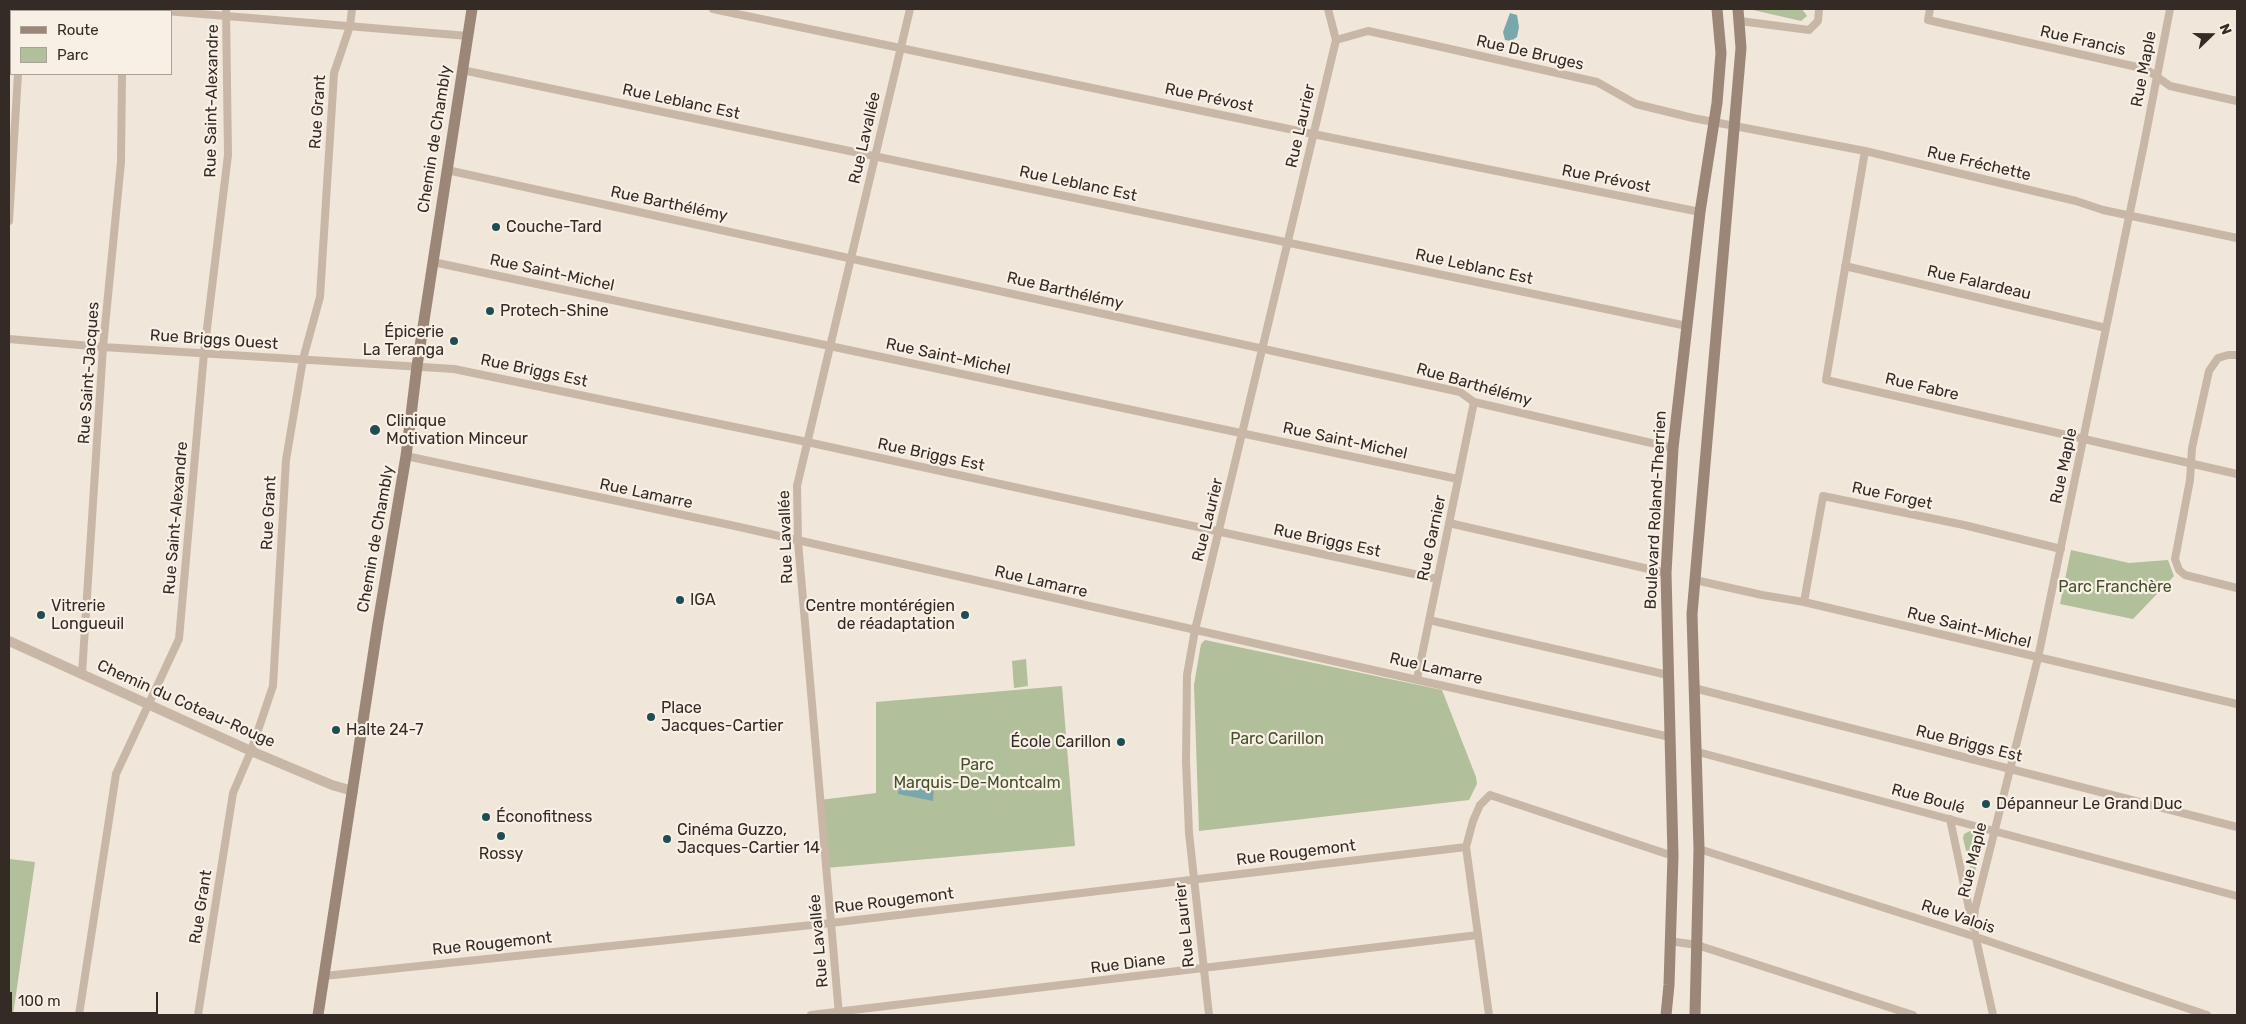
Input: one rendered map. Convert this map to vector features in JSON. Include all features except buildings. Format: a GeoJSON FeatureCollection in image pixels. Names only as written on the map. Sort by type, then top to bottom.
{"type":"FeatureCollection","features":[{"type":"Feature","properties":{"kind":"main road","name":"Chemin de Chambly"},"geometry":{"type":"LineString","coordinates":[[318,1015],[406,456],[417,366],[472,9]]}},
{"type":"Feature","properties":{"kind":"main road","name":"Boulevard Roland-Therrien"},"geometry":{"type":"LineString","coordinates":[[1666,1015],[1669,986],[1673,856],[1666,573],[1673,448],[1700,212],[1717,103],[1721,53],[1717,9]]}},
{"type":"Feature","properties":{"kind":"main road"},"geometry":{"type":"LineString","coordinates":[[1695,1015],[1699,849],[1698,752],[1692,614],[1741,48],[1738,9]]}},
{"type":"Feature","properties":{"kind":"street"},"geometry":{"type":"LineString","coordinates":[[142,9],[170,10]]}},
{"type":"Feature","properties":{"kind":"street","name":"Rue Grant"},"geometry":{"type":"LineString","coordinates":[[198,1015],[233,793],[251,751],[273,686],[286,460],[303,359],[320,297],[334,73],[350,26],[352,9]]}},
{"type":"Feature","properties":{"kind":"street","name":"Rue Prévost"},"geometry":{"type":"LineString","coordinates":[[713,9],[1313,134],[1700,212]]}},
{"type":"Feature","properties":{"kind":"street","name":"Rue Lavallée"},"geometry":{"type":"LineString","coordinates":[[839,1014],[798,542],[797,486],[910,9]]}},
{"type":"Feature","properties":{"kind":"street"},"geometry":{"type":"LineString","coordinates":[[1328,9],[1336,40]]}},
{"type":"Feature","properties":{"kind":"street"},"geometry":{"type":"LineString","coordinates":[[1740,21],[1809,30],[1818,21],[1819,9]]}},
{"type":"Feature","properties":{"kind":"street","name":"Rue Francis"},"geometry":{"type":"LineString","coordinates":[[1930,9],[1928,20],[2146,69],[2170,86],[2237,101]]}},
{"type":"Feature","properties":{"kind":"street","name":"Rue Maple"},"geometry":{"type":"LineString","coordinates":[[1973,926],[2038,658],[2130,215],[2170,9]]}},
{"type":"Feature","properties":{"kind":"street"},"geometry":{"type":"LineString","coordinates":[[172,10],[226,12],[350,26],[468,36]]}},
{"type":"Feature","properties":{"kind":"street","name":"Rue Saint-Alexandre"},"geometry":{"type":"LineString","coordinates":[[79,1015],[116,774],[179,639],[204,353],[228,155],[226,12]]}},
{"type":"Feature","properties":{"kind":"street","name":"Rue De Bruges"},"geometry":{"type":"LineString","coordinates":[[1336,40],[1368,31],[1403,38],[1597,82],[1636,104],[1714,122]]}},
{"type":"Feature","properties":{"kind":"street","name":"Rue Laurier"},"geometry":{"type":"LineString","coordinates":[[1209,1015],[1189,833],[1186,761],[1186,682],[1195,630],[1336,40]]}},
{"type":"Feature","properties":{"kind":"street","name":"Rue Leblanc Est"},"geometry":{"type":"LineString","coordinates":[[462,70],[1687,326]]}},
{"type":"Feature","properties":{"kind":"street"},"geometry":{"type":"LineString","coordinates":[[9,220],[18,75]]}},
{"type":"Feature","properties":{"kind":"street","name":"Rue Saint-Jacques"},"geometry":{"type":"LineString","coordinates":[[82,674],[103,347],[121,162],[122,75]]}},
{"type":"Feature","properties":{"kind":"street","name":"Rue Fréchette"},"geometry":{"type":"LineString","coordinates":[[1714,122],[1865,152],[2076,201],[2103,210],[2237,238]]}},
{"type":"Feature","properties":{"kind":"street","name":"Rue Fabre"},"geometry":{"type":"LineString","coordinates":[[1865,152],[1826,380],[2237,474]]}},
{"type":"Feature","properties":{"kind":"street","name":"Rue Barthélémy"},"geometry":{"type":"LineString","coordinates":[[447,170],[1460,392],[1474,402],[1673,448]]}},
{"type":"Feature","properties":{"kind":"street","name":"Rue Saint-Michel"},"geometry":{"type":"LineString","coordinates":[[433,262],[1458,479]]}},
{"type":"Feature","properties":{"kind":"street","name":"Rue Falardeau"},"geometry":{"type":"LineString","coordinates":[[1845,266],[2106,328]]}},
{"type":"Feature","properties":{"kind":"street","name":"Rue Briggs Ouest"},"geometry":{"type":"LineString","coordinates":[[9,339],[103,347],[417,366]]}},
{"type":"Feature","properties":{"kind":"street"},"geometry":{"type":"LineString","coordinates":[[2237,355],[2218,358],[2209,371],[2192,448],[2190,480],[2175,555],[2177,566],[2182,573],[2189,577],[2237,588]]}},
{"type":"Feature","properties":{"kind":"street","name":"Rue Briggs Est"},"geometry":{"type":"LineString","coordinates":[[417,366],[454,369],[807,442],[1437,579]]}},
{"type":"Feature","properties":{"kind":"street","name":"Rue Garnier"},"geometry":{"type":"LineString","coordinates":[[1416,679],[1474,402]]}},
{"type":"Feature","properties":{"kind":"street","name":"Rue Lamarre"},"geometry":{"type":"LineString","coordinates":[[406,456],[738,527],[1670,737]]}},
{"type":"Feature","properties":{"kind":"street","name":"Rue Forget"},"geometry":{"type":"LineString","coordinates":[[1804,602],[1823,496],[1964,525],[2061,549]]}},
{"type":"Feature","properties":{"kind":"street"},"geometry":{"type":"LineString","coordinates":[[1449,523],[1666,573]]}},
{"type":"Feature","properties":{"kind":"street","name":"Rue Saint-Michel"},"geometry":{"type":"LineString","coordinates":[[1695,580],[1804,602],[2237,704]]}},
{"type":"Feature","properties":{"kind":"street"},"geometry":{"type":"LineString","coordinates":[[1429,620],[1668,675]]}},
{"type":"Feature","properties":{"kind":"street","name":"Chemin du Coteau-Rouge"},"geometry":{"type":"LineString","coordinates":[[9,641],[251,751],[332,786],[353,791]]}},
{"type":"Feature","properties":{"kind":"street","name":"Rue Briggs Est"},"geometry":{"type":"LineString","coordinates":[[1694,688],[2237,826]]}},
{"type":"Feature","properties":{"kind":"street","name":"Rue Boulé"},"geometry":{"type":"LineString","coordinates":[[1698,752],[2237,896]]}},
{"type":"Feature","properties":{"kind":"street"},"geometry":{"type":"LineString","coordinates":[[1489,1015],[1466,847],[1480,805],[1490,795],[1673,856]]}},
{"type":"Feature","properties":{"kind":"street","name":"Rue Maple"},"geometry":{"type":"LineString","coordinates":[[1950,819],[1992,1015]]}},
{"type":"Feature","properties":{"kind":"street","name":"Rue Rougemont"},"geometry":{"type":"LineString","coordinates":[[324,976],[831,923],[1466,847]]}},
{"type":"Feature","properties":{"kind":"street","name":"Rue Valois"},"geometry":{"type":"LineString","coordinates":[[1699,849],[1976,937],[2207,1015]]}},
{"type":"Feature","properties":{"kind":"street","name":"Rue Diane"},"geometry":{"type":"LineString","coordinates":[[811,1015],[839,1014],[1478,936]]}},
{"type":"Feature","properties":{"kind":"street"},"geometry":{"type":"LineString","coordinates":[[1669,941],[1697,945],[1914,1015]]}},
{"type":"Feature","properties":{"kind":"green space"},"geometry":{"type":"Polygon","coordinates":[[[1749,9],[1802,9],[1807,16],[1801,21],[1749,9]]]}},
{"type":"Feature","properties":{"kind":"green space","name":"Parc Franchère"},"geometry":{"type":"Polygon","coordinates":[[[2071,550],[2129,563],[2168,560],[2174,576],[2133,619],[2060,604],[2071,550]]]}},
{"type":"Feature","properties":{"kind":"green space","name":"Parc Carillon"},"geometry":{"type":"Polygon","coordinates":[[[1205,640],[1442,690],[1476,777],[1477,784],[1469,800],[1199,831],[1194,685],[1201,644],[1205,640]]]}},
{"type":"Feature","properties":{"kind":"green space"},"geometry":{"type":"Polygon","coordinates":[[[1026,659],[1028,686],[1014,688],[1012,661],[1026,659]]]}},
{"type":"Feature","properties":{"kind":"green space","name":"Parc Marquis-De-Montcalm"},"geometry":{"type":"Polygon","coordinates":[[[1062,686],[1075,846],[826,868],[820,800],[876,793],[876,702],[1062,686]]]}},
{"type":"Feature","properties":{"kind":"green space"},"geometry":{"type":"Polygon","coordinates":[[[1970,831],[1984,835],[1973,880],[1963,838],[1964,834],[1970,831]]]}},
{"type":"Feature","properties":{"kind":"green space"},"geometry":{"type":"Polygon","coordinates":[[[9,859],[35,862],[13,1015],[9,1015],[9,859]]]}},
{"type":"Feature","properties":{"kind":"water"},"geometry":{"type":"Polygon","coordinates":[[[1510,13],[1517,15],[1519,27],[1517,37],[1511,41],[1505,40],[1503,32],[1510,13]]]}},
{"type":"Feature","properties":{"kind":"water"},"geometry":{"type":"Polygon","coordinates":[[[900,782],[934,787],[933,801],[898,794],[900,782]]]}},
{"type":"Feature","properties":{"kind":"place","name":"Couche-Tard"},"geometry":{"type":"Point","coordinates":[496,227]}},
{"type":"Feature","properties":{"kind":"place","name":"Protech-Shine"},"geometry":{"type":"Point","coordinates":[490,311]}},
{"type":"Feature","properties":{"kind":"place","name":"Épicerie La Teranga"},"geometry":{"type":"Point","coordinates":[454,341]}},
{"type":"Feature","properties":{"kind":"place","name":"Clinique Motivation Minceur"},"geometry":{"type":"Point","coordinates":[375,430]}},
{"type":"Feature","properties":{"kind":"place","name":"IGA"},"geometry":{"type":"Point","coordinates":[680,600]}},
{"type":"Feature","properties":{"kind":"place","name":"Vitrerie Longueuil"},"geometry":{"type":"Point","coordinates":[41,615]}},
{"type":"Feature","properties":{"kind":"place","name":"Centre montérégien de réadaptation"},"geometry":{"type":"Point","coordinates":[965,615]}},
{"type":"Feature","properties":{"kind":"place","name":"Place Jacques-Cartier"},"geometry":{"type":"Point","coordinates":[651,717]}},
{"type":"Feature","properties":{"kind":"place","name":"Halte 24-7"},"geometry":{"type":"Point","coordinates":[336,730]}},
{"type":"Feature","properties":{"kind":"place","name":"École Carillon"},"geometry":{"type":"Point","coordinates":[1121,742]}},
{"type":"Feature","properties":{"kind":"place","name":"Dépanneur Le Grand Duc"},"geometry":{"type":"Point","coordinates":[1986,804]}},
{"type":"Feature","properties":{"kind":"place","name":"Éconofitness"},"geometry":{"type":"Point","coordinates":[486,817]}},
{"type":"Feature","properties":{"kind":"place","name":"Rossy"},"geometry":{"type":"Point","coordinates":[501,836]}},
{"type":"Feature","properties":{"kind":"place","name":"Cinéma Guzzo, Jacques-Cartier 14"},"geometry":{"type":"Point","coordinates":[667,839]}}]}
